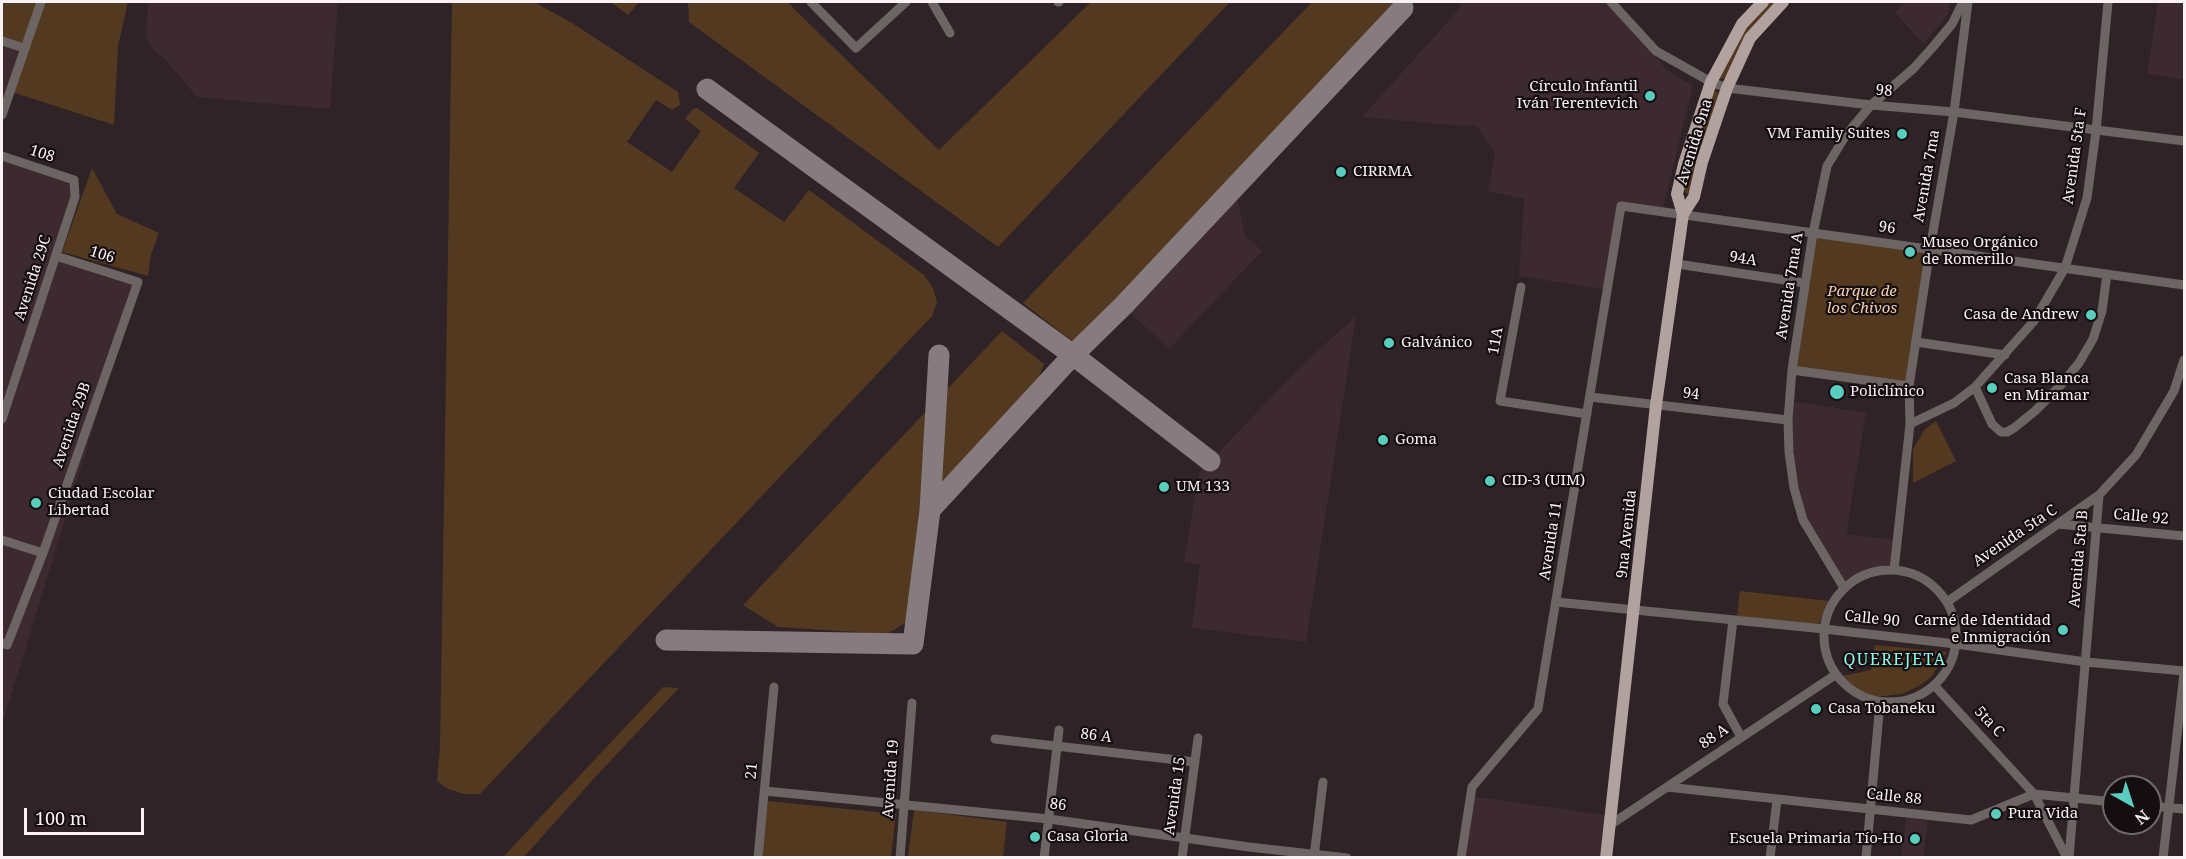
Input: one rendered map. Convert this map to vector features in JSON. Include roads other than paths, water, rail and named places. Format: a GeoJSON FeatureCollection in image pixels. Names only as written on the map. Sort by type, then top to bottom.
{"type":"FeatureCollection","features":[{"type":"Feature","properties":{"kind":"main road","name":"Avenida 9na"},"geometry":{"type":"LineString","coordinates":[[1683,214],[1677,194],[1684,164],[1711,82],[1742,24],[1763,2]]}},
{"type":"Feature","properties":{"kind":"main road","name":"Avenida 9na"},"geometry":{"type":"LineString","coordinates":[[1683,214],[1694,197],[1702,162],[1727,88],[1750,38],[1783,2]]}},
{"type":"Feature","properties":{"kind":"main road","name":"9na Avenida"},"geometry":{"type":"LineString","coordinates":[[1606,858],[1656,405],[1683,214]]}},
{"type":"Feature","properties":{"kind":"street"},"geometry":{"type":"LineString","coordinates":[[2,115],[41,2]]}},
{"type":"Feature","properties":{"kind":"street"},"geometry":{"type":"LineString","coordinates":[[811,2],[856,48],[906,2]]}},
{"type":"Feature","properties":{"kind":"street"},"geometry":{"type":"LineString","coordinates":[[932,2],[950,33]]}},
{"type":"Feature","properties":{"kind":"street","name":"98"},"geometry":{"type":"LineString","coordinates":[[1611,2],[1656,51],[1711,82],[1727,88],[1954,112],[2184,141]]}},
{"type":"Feature","properties":{"kind":"street","name":"Avenida 7ma A"},"geometry":{"type":"LineString","coordinates":[[1844,588],[1803,520],[1794,488],[1789,452],[1788,420],[1792,370],[1813,233],[1827,166],[1846,135],[1871,105],[1913,69],[1952,24],[1965,2]]}},
{"type":"Feature","properties":{"kind":"street","name":"Avenida 7ma"},"geometry":{"type":"LineString","coordinates":[[1894,570],[1910,424],[1909,386],[1954,112],[1966,27],[1965,2]]}},
{"type":"Feature","properties":{"kind":"street","name":"Avenida 5ta F"},"geometry":{"type":"LineString","coordinates":[[1910,424],[1954,403],[1976,387],[2034,321],[2064,268],[2087,198],[2096,131],[2108,2]]}},
{"type":"Feature","properties":{"kind":"street"},"geometry":{"type":"LineString","coordinates":[[1952,24],[1966,27]]}},
{"type":"Feature","properties":{"kind":"street"},"geometry":{"type":"LineString","coordinates":[[2,41],[24,48]]}},
{"type":"Feature","properties":{"kind":"street","name":"108"},"geometry":{"type":"LineString","coordinates":[[2,156],[74,180]]}},
{"type":"Feature","properties":{"kind":"street","name":"Avenida 29C"},"geometry":{"type":"LineString","coordinates":[[2,419],[75,197],[74,180]]}},
{"type":"Feature","properties":{"kind":"street","name":"96"},"geometry":{"type":"LineString","coordinates":[[1621,206],[2184,285]]}},
{"type":"Feature","properties":{"kind":"street","name":"Avenida 11"},"geometry":{"type":"LineString","coordinates":[[1461,858],[1472,787],[1538,709],[1621,206]]}},
{"type":"Feature","properties":{"kind":"street","name":"106"},"geometry":{"type":"LineString","coordinates":[[56,256],[138,282]]}},
{"type":"Feature","properties":{"kind":"street","name":"94A"},"geometry":{"type":"LineString","coordinates":[[1677,264],[1805,283]]}},
{"type":"Feature","properties":{"kind":"street"},"geometry":{"type":"LineString","coordinates":[[1976,387],[1992,424],[2001,432],[2014,428],[2035,411],[2079,363],[2093,339],[2102,311],[2107,274]]}},
{"type":"Feature","properties":{"kind":"street","name":"Avenida 29B"},"geometry":{"type":"LineString","coordinates":[[4,644],[43,553],[138,282]]}},
{"type":"Feature","properties":{"kind":"street","name":"11A"},"geometry":{"type":"LineString","coordinates":[[1521,287],[1500,401],[1587,414]]}},
{"type":"Feature","properties":{"kind":"street"},"geometry":{"type":"LineString","coordinates":[[1916,342],[2005,355]]}},
{"type":"Feature","properties":{"kind":"street","name":"Avenida 5ta B"},"geometry":{"type":"LineString","coordinates":[[2068,858],[2099,495],[2136,455],[2174,391],[2184,360]]}},
{"type":"Feature","properties":{"kind":"street"},"geometry":{"type":"LineString","coordinates":[[1792,370],[1909,386]]}},
{"type":"Feature","properties":{"kind":"street"},"geometry":{"type":"LineString","coordinates":[[2174,391],[2184,393]]}},
{"type":"Feature","properties":{"kind":"street","name":"94"},"geometry":{"type":"LineString","coordinates":[[1590,397],[1788,420]]}},
{"type":"Feature","properties":{"kind":"street","name":"Avenida 5ta C"},"geometry":{"type":"LineString","coordinates":[[1947,602],[2099,495]]}},
{"type":"Feature","properties":{"kind":"street","name":"Calle 92"},"geometry":{"type":"LineString","coordinates":[[2058,524],[2184,536]]}},
{"type":"Feature","properties":{"kind":"street"},"geometry":{"type":"LineString","coordinates":[[2,540],[43,553]]}},
{"type":"Feature","properties":{"kind":"street"},"geometry":{"type":"LineString","coordinates":[[1894,570],[1915,574],[1933,586],[1947,602],[1955,622],[1956,644],[1948,666],[1934,685],[1918,696],[1899,702],[1880,702],[1863,697],[1847,688],[1835,675],[1826,653],[1824,629],[1831,607],[1844,588],[1867,574],[1894,570]]}},
{"type":"Feature","properties":{"kind":"street","name":"Calle 90"},"geometry":{"type":"LineString","coordinates":[[1556,602],[1824,629],[2184,672]]}},
{"type":"Feature","properties":{"kind":"street"},"geometry":{"type":"LineString","coordinates":[[1733,620],[1723,704],[1741,737]]}},
{"type":"Feature","properties":{"kind":"street"},"geometry":{"type":"LineString","coordinates":[[2163,858],[2184,672]]}},
{"type":"Feature","properties":{"kind":"street","name":"88 A"},"geometry":{"type":"LineString","coordinates":[[1610,825],[1835,675]]}},
{"type":"Feature","properties":{"kind":"street","name":"5ta C"},"geometry":{"type":"LineString","coordinates":[[1934,685],[2034,794],[2068,858]]}},
{"type":"Feature","properties":{"kind":"street","name":"21"},"geometry":{"type":"LineString","coordinates":[[758,858],[774,687]]}},
{"type":"Feature","properties":{"kind":"street"},"geometry":{"type":"LineString","coordinates":[[1866,858],[1880,702]]}},
{"type":"Feature","properties":{"kind":"street","name":"Avenida 19"},"geometry":{"type":"LineString","coordinates":[[900,858],[912,703]]}},
{"type":"Feature","properties":{"kind":"street"},"geometry":{"type":"LineString","coordinates":[[1044,858],[1059,730]]}},
{"type":"Feature","properties":{"kind":"street","name":"Avenida 15"},"geometry":{"type":"LineString","coordinates":[[1182,858],[1198,738]]}},
{"type":"Feature","properties":{"kind":"street","name":"86 A"},"geometry":{"type":"LineString","coordinates":[[995,739],[1194,762]]}},
{"type":"Feature","properties":{"kind":"street"},"geometry":{"type":"LineString","coordinates":[[1314,856],[1323,782]]}},
{"type":"Feature","properties":{"kind":"street","name":"Calle 88"},"geometry":{"type":"LineString","coordinates":[[1667,787],[1971,820],[2034,794],[2102,801]]}},
{"type":"Feature","properties":{"kind":"street","name":"86"},"geometry":{"type":"LineString","coordinates":[[765,791],[1049,819],[1314,856],[1347,858]]}},
{"type":"Feature","properties":{"kind":"street"},"geometry":{"type":"LineString","coordinates":[[1770,858],[1777,800]]}},
{"type":"Feature","properties":{"kind":"street"},"geometry":{"type":"LineString","coordinates":[[2162,807],[2184,809]]}},
{"type":"Feature","properties":{"kind":"place","name":"Círculo Infantil Iván Terentevich"},"geometry":{"type":"Point","coordinates":[1650,96]}},
{"type":"Feature","properties":{"kind":"place","name":"VM Family Suites"},"geometry":{"type":"Point","coordinates":[1902,134]}},
{"type":"Feature","properties":{"kind":"place","name":"CIRRMA"},"geometry":{"type":"Point","coordinates":[1341,172]}},
{"type":"Feature","properties":{"kind":"place","name":"Museo Orgánico de Romerillo"},"geometry":{"type":"Point","coordinates":[1910,252]}},
{"type":"Feature","properties":{"kind":"place","name":"Casa de Andrew"},"geometry":{"type":"Point","coordinates":[2091,315]}},
{"type":"Feature","properties":{"kind":"place","name":"Galvánico"},"geometry":{"type":"Point","coordinates":[1389,343]}},
{"type":"Feature","properties":{"kind":"place","name":"Casa Blanca en Miramar"},"geometry":{"type":"Point","coordinates":[1992,388]}},
{"type":"Feature","properties":{"kind":"place","name":"Policlínico"},"geometry":{"type":"Point","coordinates":[1837,392]}},
{"type":"Feature","properties":{"kind":"place","name":"Goma"},"geometry":{"type":"Point","coordinates":[1383,440]}},
{"type":"Feature","properties":{"kind":"place","name":"CID-3 (UIM)"},"geometry":{"type":"Point","coordinates":[1490,481]}},
{"type":"Feature","properties":{"kind":"place","name":"UM 133"},"geometry":{"type":"Point","coordinates":[1164,487]}},
{"type":"Feature","properties":{"kind":"place","name":"Ciudad Escolar Libertad"},"geometry":{"type":"Point","coordinates":[36,503]}},
{"type":"Feature","properties":{"kind":"place","name":"Carné de Identidad e Inmigración"},"geometry":{"type":"Point","coordinates":[2063,630]}},
{"type":"Feature","properties":{"kind":"place","name":"Casa Tobaneku"},"geometry":{"type":"Point","coordinates":[1816,709]}},
{"type":"Feature","properties":{"kind":"place","name":"Pura Vida"},"geometry":{"type":"Point","coordinates":[1996,814]}},
{"type":"Feature","properties":{"kind":"place","name":"Casa Gloria"},"geometry":{"type":"Point","coordinates":[1035,837]}},
{"type":"Feature","properties":{"kind":"place","name":"Escuela Primaria Tío-Ho"},"geometry":{"type":"Point","coordinates":[1915,839]}},
{"type":"Feature","properties":{"kind":"district","name":"QUEREJETA"},"geometry":{"type":"Point","coordinates":[1895,660]}},
{"type":"Feature","properties":{"kind":"park label","name":"Parque de los Chivos"},"geometry":{"type":"Point","coordinates":[1862,300]}}]}
